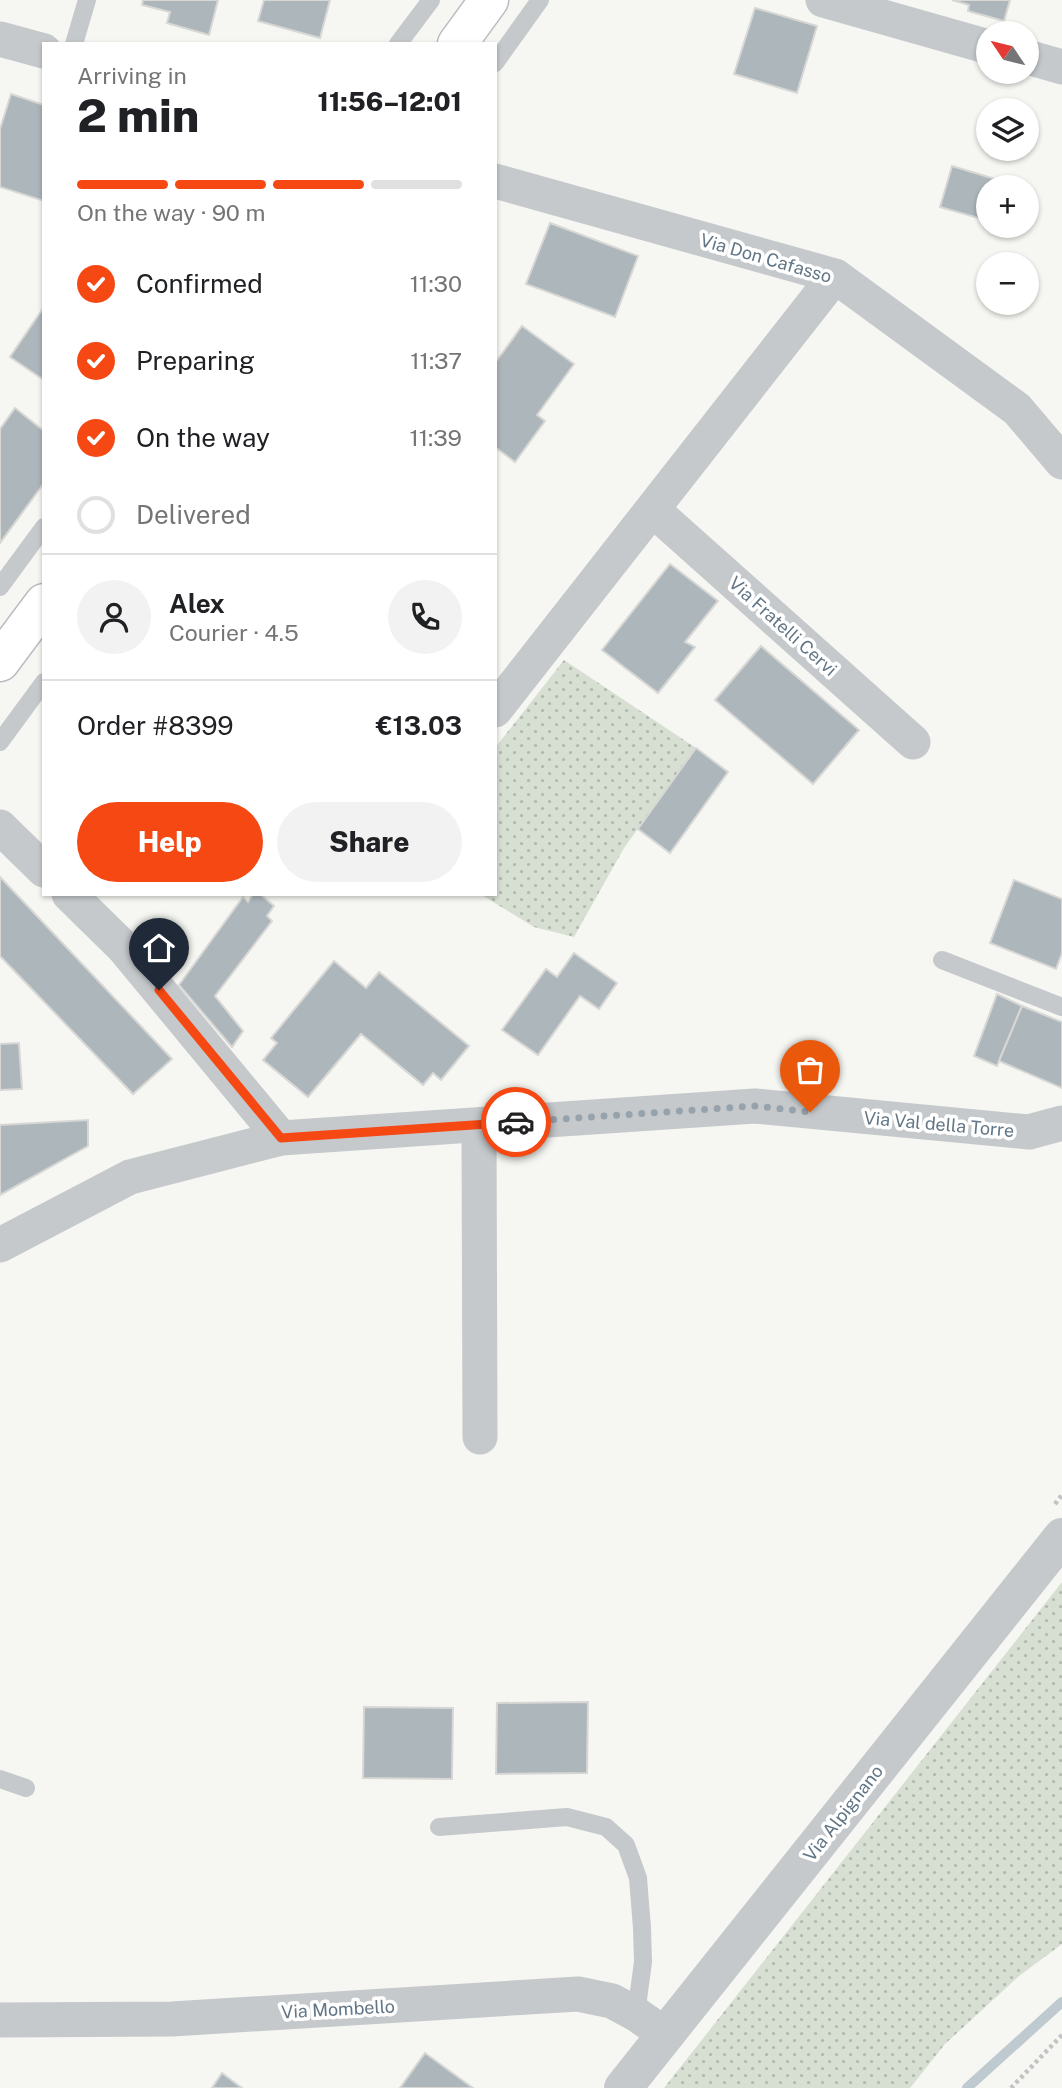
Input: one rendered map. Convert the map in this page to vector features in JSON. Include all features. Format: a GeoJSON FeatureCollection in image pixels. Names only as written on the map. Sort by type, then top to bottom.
{"type":"FeatureCollection","features":[{"type":"Feature","properties":{"kind":"main road"},"geometry":{"type":"LineString","coordinates":[[458,42],[489,0]]}},
{"type":"Feature","properties":{"kind":"main road"},"geometry":{"type":"LineString","coordinates":[[0,662],[42,606]]}},
{"type":"Feature","properties":{"kind":"street"},"geometry":{"type":"LineString","coordinates":[[822,0],[976,43]]}},
{"type":"Feature","properties":{"kind":"street"},"geometry":{"type":"LineString","coordinates":[[0,39],[42,50]]}},
{"type":"Feature","properties":{"kind":"street"},"geometry":{"type":"LineString","coordinates":[[1040,61],[1062,67]]}},
{"type":"Feature","properties":{"kind":"street","name":"Via Don Cafasso"},"geometry":{"type":"LineString","coordinates":[[497,182],[835,276],[1017,409],[1062,462]]}},
{"type":"Feature","properties":{"kind":"street"},"geometry":{"type":"LineString","coordinates":[[497,707],[835,276]]}},
{"type":"Feature","properties":{"kind":"street","name":"Via Fratelli Cervi"},"geometry":{"type":"LineString","coordinates":[[653,510],[913,742]]}},
{"type":"Feature","properties":{"kind":"street"},"geometry":{"type":"LineString","coordinates":[[0,827],[42,868]]}},
{"type":"Feature","properties":{"kind":"street"},"geometry":{"type":"LineString","coordinates":[[71,896],[124,948],[281,1138]]}},
{"type":"Feature","properties":{"kind":"street","name":"Via Val della Torre"},"geometry":{"type":"LineString","coordinates":[[0,1245],[130,1177],[281,1138],[755,1106],[1029,1132],[1062,1122]]}},
{"type":"Feature","properties":{"kind":"street"},"geometry":{"type":"LineString","coordinates":[[479,1125],[480,1437]]}},
{"type":"Feature","properties":{"kind":"street","name":"Via Alpignano"},"geometry":{"type":"LineString","coordinates":[[623,2088],[651,2024],[1062,1537]]}},
{"type":"Feature","properties":{"kind":"street","name":"Via Mombello"},"geometry":{"type":"LineString","coordinates":[[0,2020],[172,2019],[578,1994],[612,2001],[651,2024]]}},
{"type":"Feature","properties":{"kind":"lane"},"geometry":{"type":"LineString","coordinates":[[75,42],[88,0]]}},
{"type":"Feature","properties":{"kind":"lane"},"geometry":{"type":"LineString","coordinates":[[400,42],[431,0]]}},
{"type":"Feature","properties":{"kind":"lane"},"geometry":{"type":"LineString","coordinates":[[497,60],[540,0]]}},
{"type":"Feature","properties":{"kind":"lane"},"geometry":{"type":"LineString","coordinates":[[0,587],[42,530]]}},
{"type":"Feature","properties":{"kind":"lane"},"geometry":{"type":"LineString","coordinates":[[0,742],[42,685]]}},
{"type":"Feature","properties":{"kind":"lane"},"geometry":{"type":"LineString","coordinates":[[942,960],[1062,1007]]}},
{"type":"Feature","properties":{"kind":"lane"},"geometry":{"type":"LineString","coordinates":[[0,1779],[26,1788]]}},
{"type":"Feature","properties":{"kind":"lane"},"geometry":{"type":"LineString","coordinates":[[439,1827],[567,1817],[606,1827],[626,1845],[638,1878],[643,1962],[651,2024]]}},
{"type":"Feature","properties":{"kind":"path"},"geometry":{"type":"LineString","coordinates":[[1011,2088],[1062,2035]]}},
{"type":"Feature","properties":{"kind":"shaded area"},"geometry":{"type":"Polygon","coordinates":[[[564,660],[696,748],[624,848],[574,937],[534,927],[483,896],[497,896],[497,745],[564,660]]]}},
{"type":"Feature","properties":{"kind":"shaded area"},"geometry":{"type":"Polygon","coordinates":[[[1062,1582],[1062,1944],[1019,1976],[945,2044],[910,2088],[664,2088],[1062,1582]]]}},
{"type":"Feature","properties":{"kind":"building"},"geometry":{"type":"Polygon","coordinates":[[[143,0],[218,0],[209,35],[167,23],[170,12],[142,5],[143,0]]]}},
{"type":"Feature","properties":{"kind":"building"},"geometry":{"type":"Polygon","coordinates":[[[264,0],[330,0],[320,38],[258,21],[264,0]]]}},
{"type":"Feature","properties":{"kind":"building"},"geometry":{"type":"Polygon","coordinates":[[[952,0],[1010,0],[1004,21],[968,11],[969,5],[952,0]]]}},
{"type":"Feature","properties":{"kind":"building"},"geometry":{"type":"Polygon","coordinates":[[[755,8],[817,26],[797,93],[734,74],[755,8]]]}},
{"type":"Feature","properties":{"kind":"building"},"geometry":{"type":"Polygon","coordinates":[[[11,94],[42,104],[42,200],[0,187],[0,129],[11,94]]]}},
{"type":"Feature","properties":{"kind":"building"},"geometry":{"type":"Polygon","coordinates":[[[952,166],[982,175],[976,175],[976,217],[940,207],[952,166]]]}},
{"type":"Feature","properties":{"kind":"building"},"geometry":{"type":"Polygon","coordinates":[[[550,223],[638,256],[615,317],[526,284],[550,223]]]}},
{"type":"Feature","properties":{"kind":"building"},"geometry":{"type":"Polygon","coordinates":[[[42,310],[42,379],[10,357],[42,310]]]}},
{"type":"Feature","properties":{"kind":"building"},"geometry":{"type":"Polygon","coordinates":[[[522,326],[574,364],[537,415],[545,421],[515,462],[497,448],[497,360],[522,326]]]}},
{"type":"Feature","properties":{"kind":"building"},"geometry":{"type":"Polygon","coordinates":[[[15,408],[42,429],[42,486],[0,543],[0,429],[15,408]]]}},
{"type":"Feature","properties":{"kind":"building"},"geometry":{"type":"Polygon","coordinates":[[[670,564],[718,601],[685,642],[695,647],[658,693],[602,650],[670,564]]]}},
{"type":"Feature","properties":{"kind":"building"},"geometry":{"type":"Polygon","coordinates":[[[761,646],[859,730],[813,784],[715,700],[761,646]]]}},
{"type":"Feature","properties":{"kind":"building"},"geometry":{"type":"Polygon","coordinates":[[[696,748],[728,772],[670,853],[638,829],[696,748]]]}},
{"type":"Feature","properties":{"kind":"building"},"geometry":{"type":"Polygon","coordinates":[[[0,877],[172,1059],[133,1094],[0,956],[0,877]]]}},
{"type":"Feature","properties":{"kind":"building"},"geometry":{"type":"Polygon","coordinates":[[[1014,880],[1062,899],[1062,953],[1056,969],[990,943],[1014,880]]]}},
{"type":"Feature","properties":{"kind":"building"},"geometry":{"type":"Polygon","coordinates":[[[252,896],[262,896],[274,906],[267,916],[272,921],[215,996],[243,1031],[232,1047],[179,985],[243,897],[248,902],[252,896]]]}},
{"type":"Feature","properties":{"kind":"building"},"geometry":{"type":"Polygon","coordinates":[[[574,953],[617,983],[599,1009],[580,996],[538,1055],[502,1030],[546,969],[557,977],[574,953]]]}},
{"type":"Feature","properties":{"kind":"building"},"geometry":{"type":"Polygon","coordinates":[[[334,961],[366,988],[379,972],[469,1046],[441,1080],[433,1073],[423,1085],[361,1034],[308,1097],[263,1060],[277,1043],[271,1038],[334,961]]]}},
{"type":"Feature","properties":{"kind":"building"},"geometry":{"type":"Polygon","coordinates":[[[997,994],[1022,1006],[997,1066],[974,1056],[997,994]]]}},
{"type":"Feature","properties":{"kind":"building"},"geometry":{"type":"Polygon","coordinates":[[[1022,1006],[1062,1022],[1062,1088],[999,1061],[1022,1006]]]}},
{"type":"Feature","properties":{"kind":"building"},"geometry":{"type":"Polygon","coordinates":[[[19,1043],[22,1089],[0,1090],[0,1044],[19,1043]]]}},
{"type":"Feature","properties":{"kind":"building"},"geometry":{"type":"Polygon","coordinates":[[[88,1120],[88,1146],[0,1195],[0,1125],[88,1120]]]}},
{"type":"Feature","properties":{"kind":"building"},"geometry":{"type":"Polygon","coordinates":[[[588,1702],[587,1773],[496,1774],[497,1703],[588,1702]]]}},
{"type":"Feature","properties":{"kind":"building"},"geometry":{"type":"Polygon","coordinates":[[[364,1707],[453,1708],[452,1779],[363,1778],[364,1707]]]}},
{"type":"Feature","properties":{"kind":"building"},"geometry":{"type":"Polygon","coordinates":[[[425,2053],[473,2088],[400,2088],[425,2053]]]}},
{"type":"Feature","properties":{"kind":"building"},"geometry":{"type":"Polygon","coordinates":[[[222,2073],[242,2088],[212,2088],[222,2073]]]}},
{"type":"Feature","properties":{"kind":"waterway"},"geometry":{"type":"LineString","coordinates":[[967,2088],[1062,2002]]}},
{"type":"Feature","properties":{"kind":"way so far"},"geometry":{"type":"LineString","coordinates":[[516,1122],[755,1106],[810,1112]]}},
{"type":"Feature","properties":{"kind":"route"},"geometry":{"type":"LineString","coordinates":[[159,990],[281,1138],[516,1122]]}}]}
